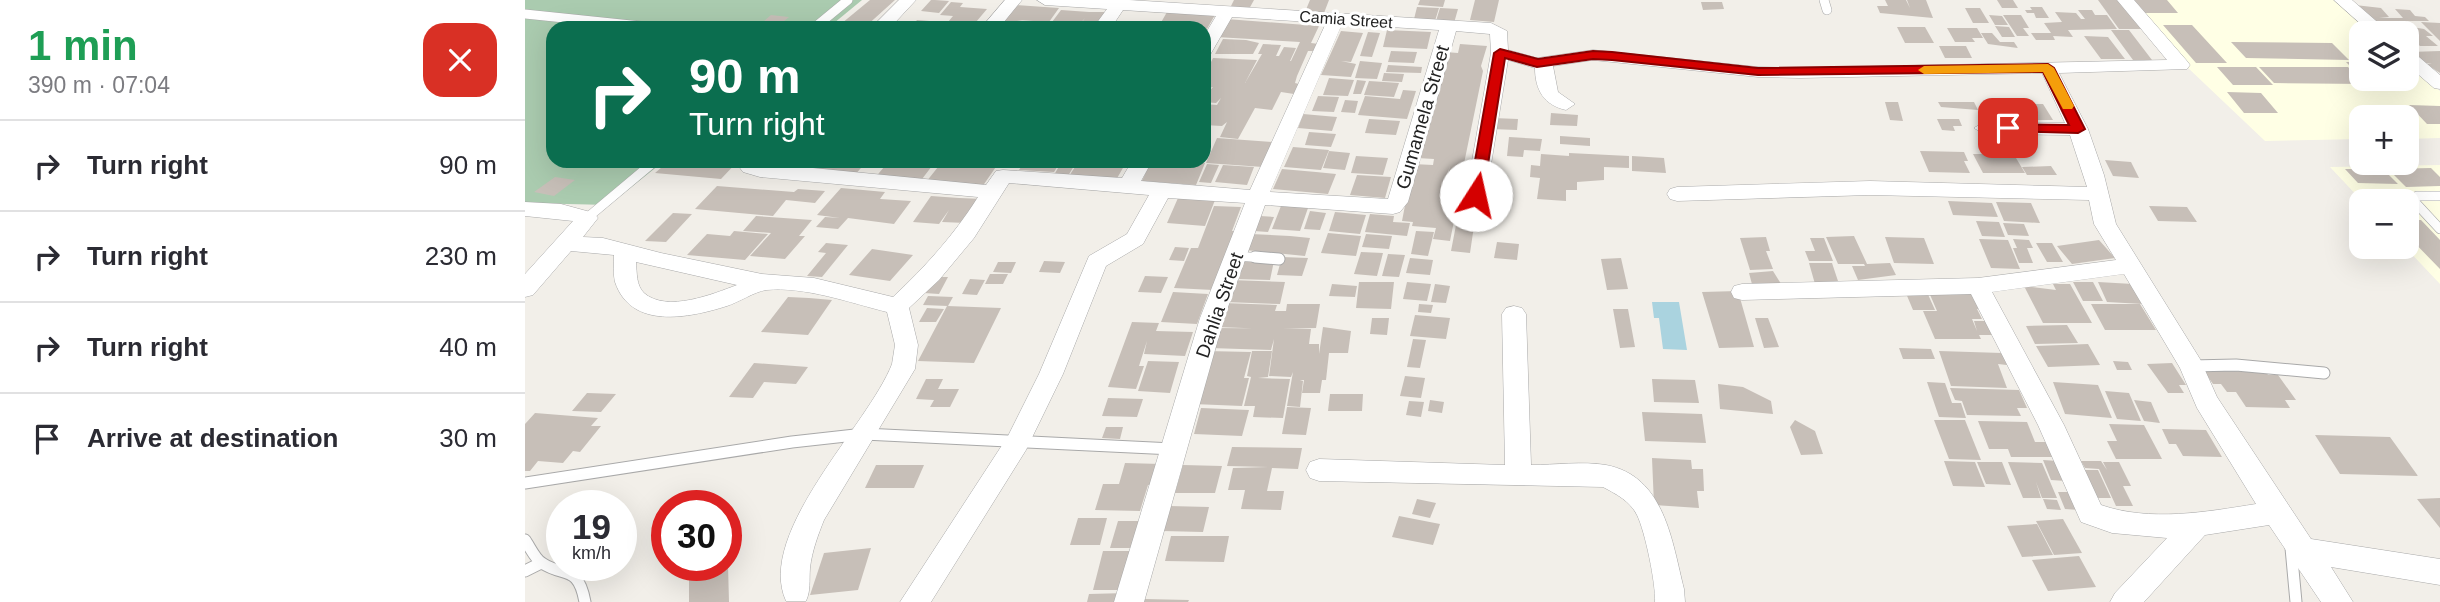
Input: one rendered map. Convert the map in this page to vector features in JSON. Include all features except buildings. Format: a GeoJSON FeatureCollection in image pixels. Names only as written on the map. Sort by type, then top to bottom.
{"type":"FeatureCollection","features":[{"type":"Feature","properties":{"kind":"street"},"geometry":{"type":"LineString","coordinates":[[887,21],[908,0]]}},
{"type":"Feature","properties":{"kind":"street"},"geometry":{"type":"LineString","coordinates":[[996,21],[1014,0]]}},
{"type":"Feature","properties":{"kind":"street","name":"Camia Street"},"geometry":{"type":"LineString","coordinates":[[1045,0],[1120,2],[1491,28],[1500,35],[1500,53]]}},
{"type":"Feature","properties":{"kind":"street"},"geometry":{"type":"LineString","coordinates":[[1476,195],[1500,53],[1519,60],[1544,63],[1593,55],[1758,72],[2181,65],[2125,0]]}},
{"type":"Feature","properties":{"kind":"street"},"geometry":{"type":"LineString","coordinates":[[2342,0],[2367,21]]}},
{"type":"Feature","properties":{"kind":"street"},"geometry":{"type":"LineString","coordinates":[[1107,21],[1120,2]]}},
{"type":"Feature","properties":{"kind":"street"},"geometry":{"type":"LineString","coordinates":[[1211,39],[1227,11]]}},
{"type":"Feature","properties":{"kind":"street","name":"Dahlia Street"},"geometry":{"type":"LineString","coordinates":[[1129,602],[1212,318],[1258,196],[1336,19]]}},
{"type":"Feature","properties":{"kind":"street","name":"Gumamela Street"},"geometry":{"type":"LineString","coordinates":[[1258,196],[1385,208],[1398,202],[1449,26]]}},
{"type":"Feature","properties":{"kind":"street"},"geometry":{"type":"LineString","coordinates":[[1544,63],[1543,71],[1550,94],[1556,102],[1566,104]]}},
{"type":"Feature","properties":{"kind":"street"},"geometry":{"type":"LineString","coordinates":[[2419,66],[2440,84]]}},
{"type":"Feature","properties":{"kind":"street"},"geometry":{"type":"LineString","coordinates":[[2048,68],[2078,129],[2105,224],[2191,366],[2206,401],[2338,602]]}},
{"type":"Feature","properties":{"kind":"street"},"geometry":{"type":"LineString","coordinates":[[1985,128],[2078,129]]}},
{"type":"Feature","properties":{"kind":"street"},"geometry":{"type":"LineString","coordinates":[[750,168],[862,180],[1003,176],[1128,185],[1162,191],[1258,196]]}},
{"type":"Feature","properties":{"kind":"street"},"geometry":{"type":"LineString","coordinates":[[862,180],[873,168]]}},
{"type":"Feature","properties":{"kind":"street"},"geometry":{"type":"LineString","coordinates":[[1128,185],[1138,168]]}},
{"type":"Feature","properties":{"kind":"street"},"geometry":{"type":"LineString","coordinates":[[897,306],[931,274],[965,233],[1003,176]]}},
{"type":"Feature","properties":{"kind":"street"},"geometry":{"type":"LineString","coordinates":[[1677,194],[1870,188],[2097,194]]}},
{"type":"Feature","properties":{"kind":"street"},"geometry":{"type":"LineString","coordinates":[[915,602],[1017,443],[1051,374],[1097,261],[1135,239],[1162,191]]}},
{"type":"Feature","properties":{"kind":"street"},"geometry":{"type":"LineString","coordinates":[[525,209],[561,211],[587,218],[525,289]]}},
{"type":"Feature","properties":{"kind":"street"},"geometry":{"type":"LineString","coordinates":[[566,243],[603,245],[625,253],[762,282],[814,286],[897,306]]}},
{"type":"Feature","properties":{"kind":"street"},"geometry":{"type":"LineString","coordinates":[[625,253],[622,274],[636,301],[666,310],[687,309],[714,302],[762,282]]}},
{"type":"Feature","properties":{"kind":"street"},"geometry":{"type":"LineString","coordinates":[[1742,292],[1978,286],[2132,265]]}},
{"type":"Feature","properties":{"kind":"street"},"geometry":{"type":"LineString","coordinates":[[1978,286],[2051,425],[2091,514],[2109,522],[2196,526],[2282,520]]}},
{"type":"Feature","properties":{"kind":"street"},"geometry":{"type":"LineString","coordinates":[[796,592],[794,570],[802,537],[812,515],[865,434],[906,361],[907,342],[897,306]]}},
{"type":"Feature","properties":{"kind":"street"},"geometry":{"type":"LineString","coordinates":[[1514,314],[1518,476]]}},
{"type":"Feature","properties":{"kind":"street"},"geometry":{"type":"LineString","coordinates":[[1319,470],[1607,476],[1631,489],[1649,510],[1670,602]]}},
{"type":"Feature","properties":{"kind":"street"},"geometry":{"type":"LineString","coordinates":[[2125,602],[2196,526]]}},
{"type":"Feature","properties":{"kind":"street"},"geometry":{"type":"LineString","coordinates":[[2305,551],[2440,572]]}},
{"type":"Feature","properties":{"kind":"lane"},"geometry":{"type":"LineString","coordinates":[[822,21],[848,0]]}},
{"type":"Feature","properties":{"kind":"lane"},"geometry":{"type":"LineString","coordinates":[[1824,0],[1827,10]]}},
{"type":"Feature","properties":{"kind":"lane"},"geometry":{"type":"LineString","coordinates":[[525,14],[592,21]]}},
{"type":"Feature","properties":{"kind":"lane"},"geometry":{"type":"LineString","coordinates":[[587,218],[647,168]]}},
{"type":"Feature","properties":{"kind":"lane"},"geometry":{"type":"LineString","coordinates":[[2440,196],[2417,196],[2413,201],[2440,229]]}},
{"type":"Feature","properties":{"kind":"lane"},"geometry":{"type":"LineString","coordinates":[[1235,256],[1279,259]]}},
{"type":"Feature","properties":{"kind":"lane"},"geometry":{"type":"LineString","coordinates":[[2191,366],[2227,365],[2324,373]]}},
{"type":"Feature","properties":{"kind":"lane"},"geometry":{"type":"LineString","coordinates":[[525,483],[792,442],[865,434],[1174,449]]}},
{"type":"Feature","properties":{"kind":"lane"},"geometry":{"type":"LineString","coordinates":[[2282,520],[2294,570],[2296,602]]}},
{"type":"Feature","properties":{"kind":"lane"},"geometry":{"type":"LineString","coordinates":[[525,540],[541,563],[569,571],[584,590],[585,602]]}},
{"type":"Feature","properties":{"kind":"lane"},"geometry":{"type":"LineString","coordinates":[[525,571],[541,563]]}},
{"type":"Feature","properties":{"kind":"shaded area"},"geometry":{"type":"Polygon","coordinates":[[[525,0],[862,0],[836,21],[546,21],[546,168],[655,168],[609,205],[525,203],[525,0]]]}},
{"type":"Feature","properties":{"kind":"shaded area"},"geometry":{"type":"Polygon","coordinates":[[[2131,0],[2335,0],[2359,21],[2349,21],[2349,91],[2419,91],[2419,73],[2440,91],[2440,138],[2419,139],[2419,105],[2349,105],[2349,139],[2265,141],[2186,66],[2131,0]]]}},
{"type":"Feature","properties":{"kind":"shaded area"},"geometry":{"type":"Polygon","coordinates":[[[2419,165],[2440,165],[2440,284],[2416,259],[2419,259],[2419,189],[2351,189],[2330,167],[2349,167],[2349,175],[2419,175],[2419,165]]]}},
{"type":"Feature","properties":{"kind":"water"},"geometry":{"type":"Polygon","coordinates":[[[1652,302],[1679,302],[1687,350],[1663,349],[1659,318],[1654,318],[1652,302]]]}},
{"type":"Feature","properties":{"kind":"slow traffic"},"geometry":{"type":"LineString","coordinates":[[1924,70],[2048,68],[2067,106]]}},
{"type":"Feature","properties":{"kind":"route"},"geometry":{"type":"LineString","coordinates":[[1476,195],[1500,53],[1537,63],[1593,55],[1758,72],[2048,68],[2078,129],[2008,128]]}}]}
